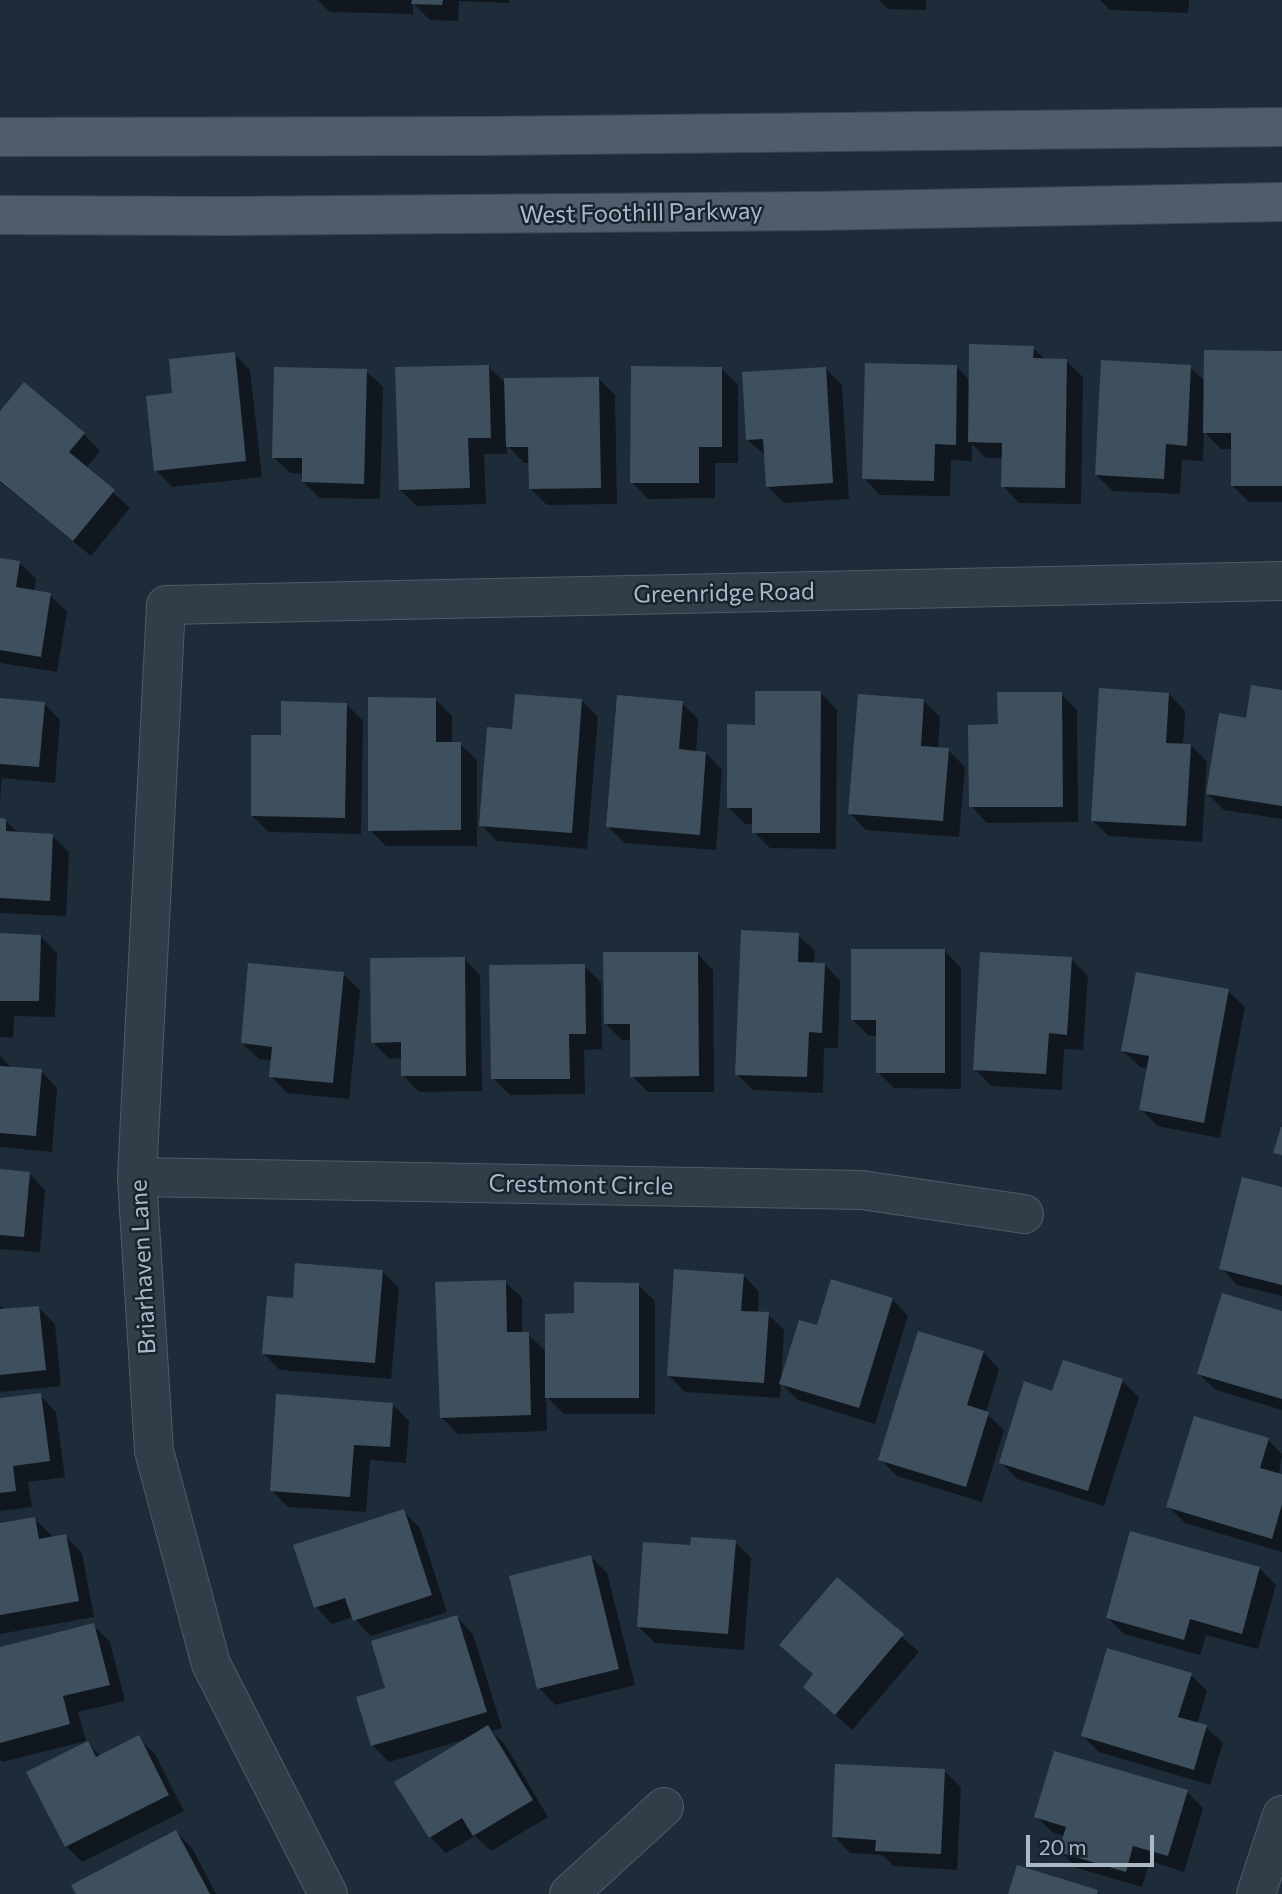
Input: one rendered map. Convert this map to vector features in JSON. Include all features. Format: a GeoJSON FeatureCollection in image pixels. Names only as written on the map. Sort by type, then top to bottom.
{"type":"FeatureCollection","features":[{"type":"Feature","properties":{"kind":"main road"},"geometry":{"type":"LineString","coordinates":[[0,138],[484,136],[1282,127]]}},
{"type":"Feature","properties":{"kind":"main road","name":"West Foothill Parkway"},"geometry":{"type":"LineString","coordinates":[[0,215],[776,212],[1282,202]]}},
{"type":"Feature","properties":{"kind":"street","name":"Greenridge Road"},"geometry":{"type":"LineString","coordinates":[[166,605],[1282,581]]}},
{"type":"Feature","properties":{"kind":"street","name":"Briarhaven Lane"},"geometry":{"type":"LineString","coordinates":[[166,605],[136,1177],[154,1451],[211,1664],[328,1894]]}},
{"type":"Feature","properties":{"kind":"street","name":"Crestmont Circle"},"geometry":{"type":"LineString","coordinates":[[136,1177],[862,1190],[1024,1214]]}},
{"type":"Feature","properties":{"kind":"street"},"geometry":{"type":"LineString","coordinates":[[569,1894],[664,1807]]}},
{"type":"Feature","properties":{"kind":"street"},"geometry":{"type":"LineString","coordinates":[[1256,1894],[1282,1815]]}},
{"type":"Feature","properties":{"kind":"building"},"geometry":{"type":"Polygon","coordinates":[[[412,0],[443,0],[442,5],[411,4],[412,0]]]}},
{"type":"Feature","properties":{"kind":"building"},"geometry":{"type":"Polygon","coordinates":[[[969,344],[1034,346],[1033,358],[1067,359],[1065,488],[1001,487],[1002,443],[968,442],[969,344]]]}},
{"type":"Feature","properties":{"kind":"building"},"geometry":{"type":"Polygon","coordinates":[[[1204,350],[1282,351],[1282,486],[1231,486],[1231,433],[1203,433],[1204,350]]]}},
{"type":"Feature","properties":{"kind":"building"},"geometry":{"type":"Polygon","coordinates":[[[235,352],[246,461],[154,471],[146,396],[172,393],[169,359],[235,352]]]}},
{"type":"Feature","properties":{"kind":"building"},"geometry":{"type":"Polygon","coordinates":[[[1101,360],[1191,365],[1187,446],[1166,444],[1164,479],[1095,475],[1101,360]]]}},
{"type":"Feature","properties":{"kind":"building"},"geometry":{"type":"Polygon","coordinates":[[[865,363],[957,365],[956,445],[935,444],[934,481],[862,479],[865,363]]]}},
{"type":"Feature","properties":{"kind":"building"},"geometry":{"type":"Polygon","coordinates":[[[489,365],[491,438],[468,438],[470,488],[399,490],[395,367],[489,365]]]}},
{"type":"Feature","properties":{"kind":"building"},"geometry":{"type":"Polygon","coordinates":[[[631,366],[722,367],[722,447],[699,447],[699,483],[630,483],[631,366]]]}},
{"type":"Feature","properties":{"kind":"building"},"geometry":{"type":"Polygon","coordinates":[[[274,367],[367,369],[364,484],[302,482],[302,458],[272,458],[274,367]]]}},
{"type":"Feature","properties":{"kind":"building"},"geometry":{"type":"Polygon","coordinates":[[[826,367],[833,483],[766,487],[763,439],[746,440],[742,372],[826,367]]]}},
{"type":"Feature","properties":{"kind":"building"},"geometry":{"type":"Polygon","coordinates":[[[599,377],[601,488],[529,489],[528,447],[506,447],[504,378],[599,377]]]}},
{"type":"Feature","properties":{"kind":"building"},"geometry":{"type":"Polygon","coordinates":[[[24,382],[85,433],[69,452],[115,490],[73,541],[0,481],[0,411],[24,382]]]}},
{"type":"Feature","properties":{"kind":"building"},"geometry":{"type":"Polygon","coordinates":[[[0,558],[20,561],[16,587],[51,593],[41,657],[0,650],[0,558]]]}},
{"type":"Feature","properties":{"kind":"building"},"geometry":{"type":"Polygon","coordinates":[[[1251,685],[1282,690],[1282,806],[1206,794],[1219,713],[1246,718],[1251,685]]]}},
{"type":"Feature","properties":{"kind":"building"},"geometry":{"type":"Polygon","coordinates":[[[1099,688],[1169,693],[1166,743],[1191,744],[1186,826],[1091,821],[1099,688]]]}},
{"type":"Feature","properties":{"kind":"building"},"geometry":{"type":"Polygon","coordinates":[[[755,691],[821,691],[820,833],[752,833],[752,808],[727,808],[727,724],[755,725],[755,691]]]}},
{"type":"Feature","properties":{"kind":"building"},"geometry":{"type":"Polygon","coordinates":[[[997,692],[1062,692],[1063,807],[969,807],[968,725],[998,724],[997,692]]]}},
{"type":"Feature","properties":{"kind":"building"},"geometry":{"type":"Polygon","coordinates":[[[515,694],[582,699],[572,833],[479,826],[487,727],[512,729],[515,694]]]}},
{"type":"Feature","properties":{"kind":"building"},"geometry":{"type":"Polygon","coordinates":[[[858,694],[924,699],[921,746],[949,748],[943,821],[848,814],[858,694]]]}},
{"type":"Feature","properties":{"kind":"building"},"geometry":{"type":"Polygon","coordinates":[[[617,695],[683,701],[679,749],[706,752],[700,835],[606,827],[617,695]]]}},
{"type":"Feature","properties":{"kind":"building"},"geometry":{"type":"Polygon","coordinates":[[[368,697],[436,698],[436,742],[461,742],[461,830],[368,831],[368,697]]]}},
{"type":"Feature","properties":{"kind":"building"},"geometry":{"type":"Polygon","coordinates":[[[0,698],[45,702],[39,767],[0,764],[0,698]]]}},
{"type":"Feature","properties":{"kind":"building"},"geometry":{"type":"Polygon","coordinates":[[[281,701],[347,703],[345,818],[251,816],[251,735],[281,735],[281,701]]]}},
{"type":"Feature","properties":{"kind":"building"},"geometry":{"type":"Polygon","coordinates":[[[0,818],[6,819],[6,831],[53,834],[50,901],[0,898],[0,818]]]}},
{"type":"Feature","properties":{"kind":"building"},"geometry":{"type":"Polygon","coordinates":[[[741,930],[799,933],[798,962],[825,963],[822,1033],[809,1032],[807,1077],[735,1075],[741,930]]]}},
{"type":"Feature","properties":{"kind":"building"},"geometry":{"type":"Polygon","coordinates":[[[0,933],[41,935],[39,1001],[0,1001],[0,933]]]}},
{"type":"Feature","properties":{"kind":"building"},"geometry":{"type":"Polygon","coordinates":[[[851,949],[945,949],[945,1073],[876,1073],[876,1020],[851,1020],[851,949]]]}},
{"type":"Feature","properties":{"kind":"building"},"geometry":{"type":"Polygon","coordinates":[[[603,952],[698,952],[699,1076],[630,1077],[630,1024],[604,1024],[603,952]]]}},
{"type":"Feature","properties":{"kind":"building"},"geometry":{"type":"Polygon","coordinates":[[[980,952],[1072,957],[1067,1035],[1049,1033],[1046,1074],[973,1070],[980,952]]]}},
{"type":"Feature","properties":{"kind":"building"},"geometry":{"type":"Polygon","coordinates":[[[465,957],[466,1076],[401,1076],[401,1042],[371,1043],[370,958],[465,957]]]}},
{"type":"Feature","properties":{"kind":"building"},"geometry":{"type":"Polygon","coordinates":[[[248,963],[344,972],[333,1083],[269,1077],[272,1047],[241,1043],[248,963]]]}},
{"type":"Feature","properties":{"kind":"building"},"geometry":{"type":"Polygon","coordinates":[[[585,964],[586,1034],[569,1034],[570,1079],[491,1079],[489,965],[585,964]]]}},
{"type":"Feature","properties":{"kind":"building"},"geometry":{"type":"Polygon","coordinates":[[[1136,972],[1229,989],[1204,1123],[1139,1110],[1149,1056],[1121,1051],[1136,972]]]}},
{"type":"Feature","properties":{"kind":"building"},"geometry":{"type":"Polygon","coordinates":[[[0,1066],[42,1069],[36,1136],[0,1133],[0,1066]]]}},
{"type":"Feature","properties":{"kind":"building"},"geometry":{"type":"Polygon","coordinates":[[[1282,1127],[1282,1155],[1273,1153],[1282,1127]]]}},
{"type":"Feature","properties":{"kind":"building"},"geometry":{"type":"Polygon","coordinates":[[[0,1169],[30,1172],[24,1237],[0,1235],[0,1169]]]}},
{"type":"Feature","properties":{"kind":"building"},"geometry":{"type":"Polygon","coordinates":[[[1242,1177],[1282,1187],[1282,1285],[1219,1269],[1242,1177]]]}},
{"type":"Feature","properties":{"kind":"building"},"geometry":{"type":"Polygon","coordinates":[[[295,1263],[383,1270],[375,1363],[262,1354],[267,1296],[293,1298],[295,1263]]]}},
{"type":"Feature","properties":{"kind":"building"},"geometry":{"type":"Polygon","coordinates":[[[674,1269],[744,1274],[741,1311],[769,1312],[764,1383],[667,1376],[674,1269]]]}},
{"type":"Feature","properties":{"kind":"building"},"geometry":{"type":"Polygon","coordinates":[[[831,1279],[893,1298],[859,1408],[779,1384],[799,1320],[817,1325],[831,1279]]]}},
{"type":"Feature","properties":{"kind":"building"},"geometry":{"type":"Polygon","coordinates":[[[506,1280],[507,1332],[529,1332],[531,1415],[440,1418],[435,1282],[506,1280]]]}},
{"type":"Feature","properties":{"kind":"building"},"geometry":{"type":"Polygon","coordinates":[[[574,1282],[639,1283],[639,1398],[545,1398],[545,1314],[574,1313],[574,1282]]]}},
{"type":"Feature","properties":{"kind":"building"},"geometry":{"type":"Polygon","coordinates":[[[1222,1293],[1282,1311],[1282,1399],[1197,1374],[1222,1293]]]}},
{"type":"Feature","properties":{"kind":"building"},"geometry":{"type":"Polygon","coordinates":[[[39,1306],[46,1370],[0,1375],[0,1309],[39,1306]]]}},
{"type":"Feature","properties":{"kind":"building"},"geometry":{"type":"Polygon","coordinates":[[[918,1331],[984,1351],[967,1405],[989,1412],[966,1487],[878,1460],[918,1331]]]}},
{"type":"Feature","properties":{"kind":"building"},"geometry":{"type":"Polygon","coordinates":[[[1063,1360],[1123,1379],[1088,1491],[999,1463],[1024,1381],[1052,1391],[1063,1360]]]}},
{"type":"Feature","properties":{"kind":"building"},"geometry":{"type":"Polygon","coordinates":[[[41,1393],[50,1461],[13,1466],[16,1491],[0,1493],[0,1398],[41,1393]]]}},
{"type":"Feature","properties":{"kind":"building"},"geometry":{"type":"Polygon","coordinates":[[[276,1394],[393,1403],[390,1447],[354,1445],[350,1497],[270,1491],[276,1394]]]}},
{"type":"Feature","properties":{"kind":"building"},"geometry":{"type":"Polygon","coordinates":[[[1194,1416],[1269,1438],[1260,1468],[1282,1474],[1282,1504],[1272,1539],[1166,1507],[1194,1416]]]}},
{"type":"Feature","properties":{"kind":"building"},"geometry":{"type":"Polygon","coordinates":[[[404,1509],[432,1595],[353,1621],[345,1598],[314,1608],[293,1545],[404,1509]]]}},
{"type":"Feature","properties":{"kind":"building"},"geometry":{"type":"Polygon","coordinates":[[[35,1517],[39,1539],[66,1534],[79,1601],[0,1615],[0,1523],[35,1517]]]}},
{"type":"Feature","properties":{"kind":"building"},"geometry":{"type":"Polygon","coordinates":[[[1130,1531],[1260,1567],[1242,1634],[1190,1619],[1184,1640],[1106,1618],[1130,1531]]]}},
{"type":"Feature","properties":{"kind":"building"},"geometry":{"type":"Polygon","coordinates":[[[691,1537],[736,1540],[728,1634],[637,1627],[643,1542],[690,1545],[691,1537]]]}},
{"type":"Feature","properties":{"kind":"building"},"geometry":{"type":"Polygon","coordinates":[[[591,1555],[619,1669],[537,1689],[509,1576],[591,1555]]]}},
{"type":"Feature","properties":{"kind":"building"},"geometry":{"type":"Polygon","coordinates":[[[837,1577],[904,1634],[835,1715],[803,1687],[813,1674],[779,1645],[837,1577]]]}},
{"type":"Feature","properties":{"kind":"building"},"geometry":{"type":"Polygon","coordinates":[[[457,1615],[487,1712],[371,1746],[356,1697],[385,1688],[371,1641],[457,1615]]]}},
{"type":"Feature","properties":{"kind":"building"},"geometry":{"type":"Polygon","coordinates":[[[94,1623],[110,1685],[63,1696],[70,1724],[0,1743],[0,1647],[94,1623]]]}},
{"type":"Feature","properties":{"kind":"building"},"geometry":{"type":"Polygon","coordinates":[[[1107,1648],[1192,1673],[1178,1717],[1207,1725],[1194,1770],[1081,1736],[1107,1648]]]}},
{"type":"Feature","properties":{"kind":"building"},"geometry":{"type":"Polygon","coordinates":[[[488,1725],[533,1800],[473,1836],[462,1818],[429,1838],[394,1782],[488,1725]]]}},
{"type":"Feature","properties":{"kind":"building"},"geometry":{"type":"Polygon","coordinates":[[[139,1735],[169,1795],[65,1847],[26,1772],[88,1741],[96,1757],[139,1735]]]}},
{"type":"Feature","properties":{"kind":"building"},"geometry":{"type":"Polygon","coordinates":[[[1054,1751],[1188,1790],[1168,1856],[1133,1846],[1126,1872],[1058,1852],[1066,1827],[1034,1817],[1054,1751]]]}},
{"type":"Feature","properties":{"kind":"building"},"geometry":{"type":"Polygon","coordinates":[[[835,1764],[945,1769],[941,1854],[875,1851],[876,1840],[832,1837],[835,1764]]]}},
{"type":"Feature","properties":{"kind":"building"},"geometry":{"type":"Polygon","coordinates":[[[176,1830],[210,1894],[76,1894],[71,1885],[176,1830]]]}},
{"type":"Feature","properties":{"kind":"building"},"geometry":{"type":"Polygon","coordinates":[[[1017,1865],[1098,1890],[1097,1894],[1008,1894],[1017,1865]]]}}]}
